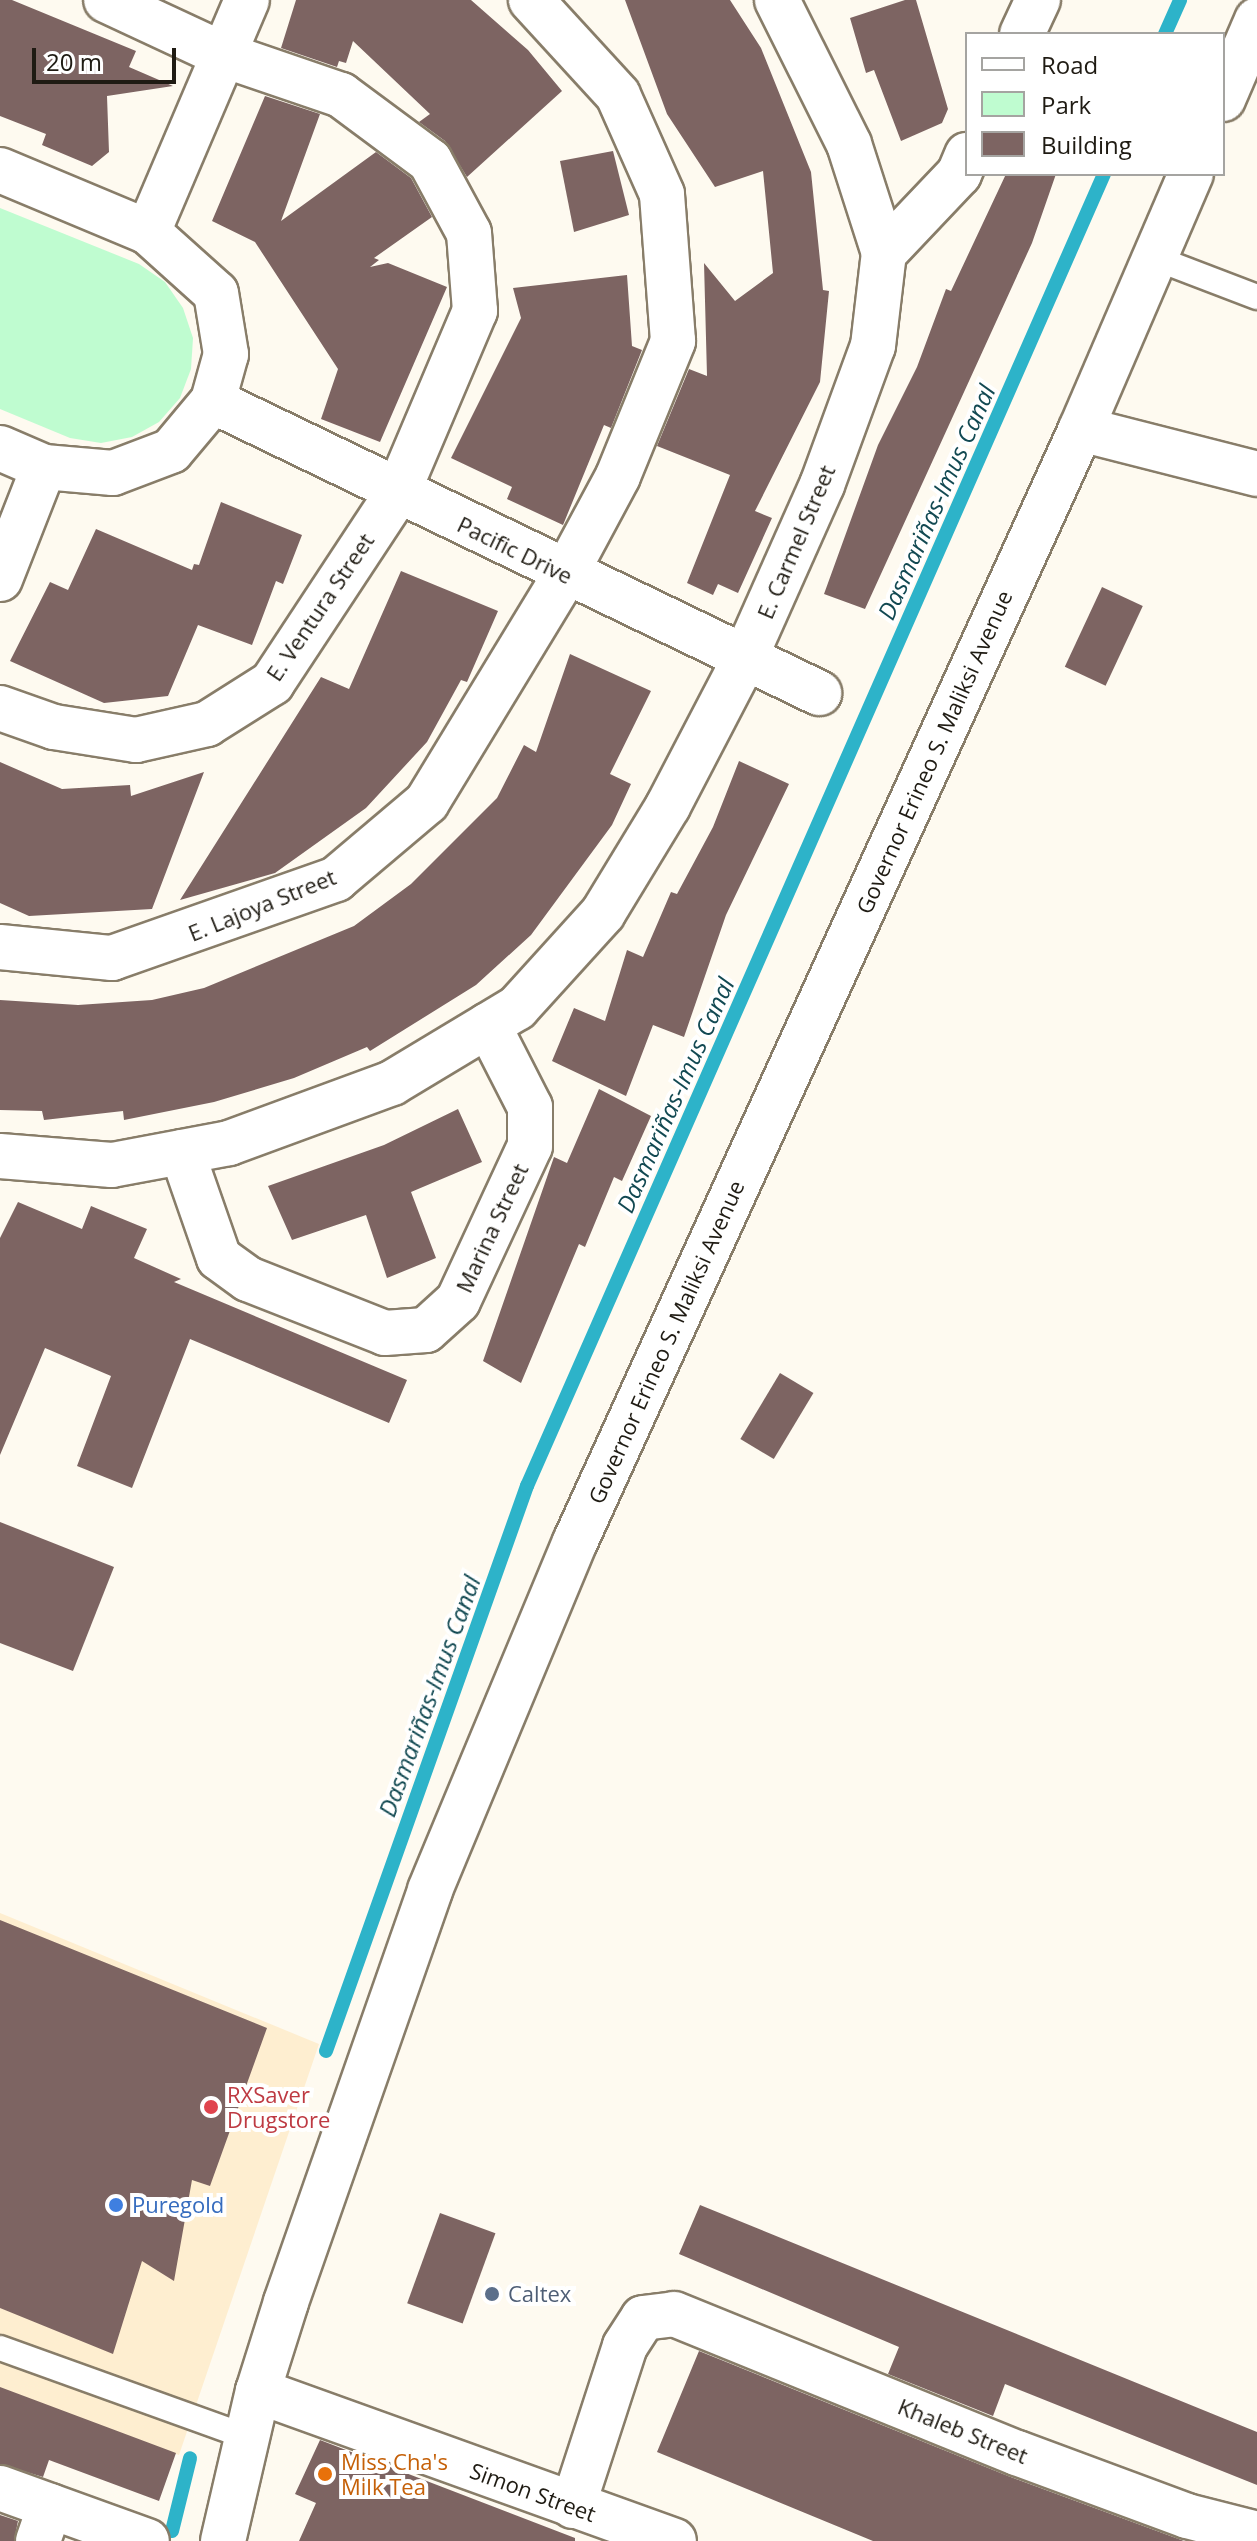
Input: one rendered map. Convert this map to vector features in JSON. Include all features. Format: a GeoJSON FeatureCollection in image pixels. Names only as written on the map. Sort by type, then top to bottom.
{"type":"FeatureCollection","features":[{"type":"Feature","properties":{"kind":"street","name":"E. Ventura Street"},"geometry":{"type":"LineString","coordinates":[[0,708],[54,727],[136,740],[207,724],[272,683],[398,492],[475,311],[469,233],[430,161],[341,95],[224,55],[106,0]]}},
{"type":"Feature","properties":{"kind":"street"},"geometry":{"type":"LineString","coordinates":[[148,232],[247,0]]}},
{"type":"Feature","properties":{"kind":"street","name":"E. Lajoya Street"},"geometry":{"type":"LineString","coordinates":[[0,947],[112,958],[336,879],[427,802],[565,575],[618,476],[673,341],[662,194],[618,95],[531,0]]}},
{"type":"Feature","properties":{"kind":"street","name":"E. Carmel Street"},"geometry":{"type":"LineString","coordinates":[[0,1156],[112,1165],[182,1152],[229,1143],[392,1083],[517,1008],[603,913],[668,806],[744,660],[822,485],[873,346],[884,253],[849,144],[777,0]]}},
{"type":"Feature","properties":{"kind":"street"},"geometry":{"type":"LineString","coordinates":[[1023,32],[1038,0]]}},
{"type":"Feature","properties":{"kind":"street"},"geometry":{"type":"LineString","coordinates":[[1225,94],[1257,20]]}},
{"type":"Feature","properties":{"kind":"street"},"geometry":{"type":"LineString","coordinates":[[884,253],[959,174],[965,160]]}},
{"type":"Feature","properties":{"kind":"street"},"geometry":{"type":"LineString","coordinates":[[0,170],[148,232],[216,293],[226,354],[213,401],[171,451],[113,473],[44,467],[0,448]]}},
{"type":"Feature","properties":{"kind":"street","name":"Governor Erineo S. Maliksi Avenue"},"geometry":{"type":"LineString","coordinates":[[223,2541],[258,2391],[430,1890],[575,1542],[1081,429],[1190,176]]}},
{"type":"Feature","properties":{"kind":"street","name":"Pacific Drive"},"geometry":{"type":"LineString","coordinates":[[213,401],[565,575],[819,693]]}},
{"type":"Feature","properties":{"kind":"street"},"geometry":{"type":"LineString","coordinates":[[1081,429],[1257,474]]}},
{"type":"Feature","properties":{"kind":"street"},"geometry":{"type":"LineString","coordinates":[[0,579],[44,467]]}},
{"type":"Feature","properties":{"kind":"street","name":"Marina Street"},"geometry":{"type":"LineString","coordinates":[[182,1152],[219,1258],[248,1279],[385,1333],[426,1330],[458,1301],[530,1146],[530,1107],[488,1025]]}},
{"type":"Feature","properties":{"kind":"street","name":"Khaleb Street"},"geometry":{"type":"LineString","coordinates":[[573,2506],[625,2346],[643,2318],[674,2314],[1045,2463],[1187,2516],[1257,2534]]}},
{"type":"Feature","properties":{"kind":"street","name":"Simon Street"},"geometry":{"type":"LineString","coordinates":[[258,2391],[674,2541]]}},
{"type":"Feature","properties":{"kind":"street"},"geometry":{"type":"LineString","coordinates":[[0,2488],[44,2524],[147,2541]]}},
{"type":"Feature","properties":{"kind":"lane"},"geometry":{"type":"LineString","coordinates":[[1155,258],[1257,297]]}},
{"type":"Feature","properties":{"kind":"lane"},"geometry":{"type":"LineString","coordinates":[[0,2348],[247,2437]]}},
{"type":"Feature","properties":{"kind":"shaded area"},"geometry":{"type":"Polygon","coordinates":[[[0,1913],[319,2044],[179,2455],[0,2397],[0,1913]]]}},
{"type":"Feature","properties":{"kind":"green space"},"geometry":{"type":"Polygon","coordinates":[[[0,208],[139,264],[165,282],[183,308],[193,338],[191,369],[180,398],[159,422],[132,437],[101,443],[70,438],[0,409],[0,208]]]}},
{"type":"Feature","properties":{"kind":"building"},"geometry":{"type":"Polygon","coordinates":[[[0,0],[12,0],[136,51],[129,67],[173,86],[107,96],[109,152],[92,166],[42,145],[46,134],[0,116],[0,0]]]}},
{"type":"Feature","properties":{"kind":"building"},"geometry":{"type":"Polygon","coordinates":[[[296,0],[471,0],[528,50],[562,91],[467,177],[445,141],[419,122],[430,114],[353,41],[346,63],[339,61],[337,67],[281,48],[296,0]]]}},
{"type":"Feature","properties":{"kind":"building"},"geometry":{"type":"Polygon","coordinates":[[[625,0],[730,0],[761,48],[811,172],[823,290],[829,291],[820,382],[755,511],[772,518],[738,593],[718,584],[713,595],[687,583],[730,475],[657,446],[689,369],[707,376],[704,263],[735,301],[773,273],[763,171],[715,187],[667,114],[625,0]]]}},
{"type":"Feature","properties":{"kind":"building"},"geometry":{"type":"Polygon","coordinates":[[[905,0],[916,0],[948,109],[942,123],[901,141],[874,70],[866,73],[850,18],[905,0]]]}},
{"type":"Feature","properties":{"kind":"building"},"geometry":{"type":"Polygon","coordinates":[[[265,96],[320,114],[281,221],[376,152],[411,178],[432,217],[374,258],[379,260],[370,267],[388,263],[447,287],[380,442],[321,419],[338,369],[255,242],[212,221],[265,96]]]}},
{"type":"Feature","properties":{"kind":"building"},"geometry":{"type":"Polygon","coordinates":[[[613,151],[629,215],[574,232],[560,161],[613,151]]]}},
{"type":"Feature","properties":{"kind":"building"},"geometry":{"type":"Polygon","coordinates":[[[1005,176],[1055,176],[1032,243],[865,609],[824,594],[878,445],[917,367],[946,289],[951,291],[1005,176]]]}},
{"type":"Feature","properties":{"kind":"building"},"geometry":{"type":"Polygon","coordinates":[[[627,275],[632,346],[642,350],[611,428],[604,425],[563,525],[507,499],[512,487],[451,458],[521,318],[513,288],[627,275]]]}},
{"type":"Feature","properties":{"kind":"building"},"geometry":{"type":"Polygon","coordinates":[[[221,502],[302,535],[283,584],[276,581],[252,645],[198,625],[168,696],[104,703],[10,661],[50,582],[68,590],[96,529],[192,570],[194,564],[199,565],[221,502]]]}},
{"type":"Feature","properties":{"kind":"building"},"geometry":{"type":"Polygon","coordinates":[[[401,571],[498,611],[467,682],[461,680],[427,742],[366,808],[275,873],[180,900],[321,677],[349,689],[401,571]]]}},
{"type":"Feature","properties":{"kind":"building"},"geometry":{"type":"Polygon","coordinates":[[[1102,587],[1143,606],[1106,686],[1065,667],[1102,587]]]}},
{"type":"Feature","properties":{"kind":"building"},"geometry":{"type":"Polygon","coordinates":[[[570,654],[651,691],[610,774],[631,784],[612,825],[531,935],[476,985],[370,1051],[367,1047],[294,1078],[214,1102],[124,1120],[123,1111],[44,1120],[42,1111],[0,1110],[0,1000],[78,1005],[152,1000],[204,988],[354,926],[411,884],[497,798],[524,745],[536,752],[570,654]]]}},
{"type":"Feature","properties":{"kind":"building"},"geometry":{"type":"Polygon","coordinates":[[[739,761],[789,784],[726,915],[684,1037],[653,1025],[626,1096],[552,1061],[574,1008],[605,1021],[627,950],[643,957],[671,892],[677,894],[713,827],[739,761]]]}},
{"type":"Feature","properties":{"kind":"building"},"geometry":{"type":"Polygon","coordinates":[[[0,762],[62,789],[130,785],[131,796],[204,772],[152,909],[29,916],[0,903],[0,762]]]}},
{"type":"Feature","properties":{"kind":"building"},"geometry":{"type":"Polygon","coordinates":[[[599,1089],[651,1116],[622,1181],[614,1177],[585,1247],[579,1244],[521,1383],[483,1361],[554,1157],[567,1163],[599,1089]]]}},
{"type":"Feature","properties":{"kind":"building"},"geometry":{"type":"Polygon","coordinates":[[[458,1109],[482,1162],[411,1192],[436,1258],[387,1278],[366,1215],[292,1240],[268,1186],[384,1145],[458,1109]]]}},
{"type":"Feature","properties":{"kind":"building"},"geometry":{"type":"Polygon","coordinates":[[[18,1202],[82,1229],[91,1206],[147,1229],[134,1258],[181,1279],[174,1282],[407,1380],[389,1423],[190,1339],[132,1488],[77,1466],[111,1376],[45,1348],[0,1455],[0,1238],[18,1202]]]}},
{"type":"Feature","properties":{"kind":"building"},"geometry":{"type":"Polygon","coordinates":[[[780,1373],[813,1393],[774,1459],[740,1439],[780,1373]]]}},
{"type":"Feature","properties":{"kind":"building"},"geometry":{"type":"Polygon","coordinates":[[[0,1522],[114,1567],[73,1671],[0,1643],[0,1522]]]}},
{"type":"Feature","properties":{"kind":"building"},"geometry":{"type":"Polygon","coordinates":[[[0,1920],[267,2028],[210,2186],[192,2180],[174,2281],[142,2261],[113,2354],[0,2308],[0,1920]]]}},
{"type":"Feature","properties":{"kind":"building"},"geometry":{"type":"Polygon","coordinates":[[[700,2205],[1257,2432],[1257,2485],[1005,2384],[993,2416],[888,2374],[899,2347],[679,2254],[700,2205]]]}},
{"type":"Feature","properties":{"kind":"building"},"geometry":{"type":"Polygon","coordinates":[[[440,2213],[495,2233],[463,2323],[407,2303],[440,2213]]]}},
{"type":"Feature","properties":{"kind":"building"},"geometry":{"type":"Polygon","coordinates":[[[699,2351],[1008,2476],[1184,2541],[873,2541],[657,2452],[699,2351]]]}},
{"type":"Feature","properties":{"kind":"building"},"geometry":{"type":"Polygon","coordinates":[[[0,2387],[176,2453],[159,2501],[49,2460],[43,2477],[0,2464],[0,2387]]]}},
{"type":"Feature","properties":{"kind":"building"},"geometry":{"type":"Polygon","coordinates":[[[320,2440],[575,2538],[575,2541],[299,2541],[316,2503],[295,2494],[320,2440]]]}},
{"type":"Feature","properties":{"kind":"building"},"geometry":{"type":"Polygon","coordinates":[[[0,2515],[18,2521],[14,2541],[0,2541],[0,2515]]]}},
{"type":"Feature","properties":{"kind":"waterway","name":"Dasmariñas-Imus Canal"},"geometry":{"type":"LineString","coordinates":[[1166,32],[1180,0]]}},
{"type":"Feature","properties":{"kind":"waterway","name":"Dasmariñas-Imus Canal"},"geometry":{"type":"LineString","coordinates":[[326,2051],[527,1486],[1103,176]]}},
{"type":"Feature","properties":{"kind":"waterway","name":"Dasmariñas-Imus Canal"},"geometry":{"type":"LineString","coordinates":[[172,2531],[190,2458]]}},
{"type":"Feature","properties":{"kind":"place","name":"RXSaver Drugstore"},"geometry":{"type":"Point","coordinates":[211,2107]}},
{"type":"Feature","properties":{"kind":"place","name":"Puregold"},"geometry":{"type":"Point","coordinates":[116,2205]}},
{"type":"Feature","properties":{"kind":"place","name":"Caltex"},"geometry":{"type":"Point","coordinates":[492,2294]}},
{"type":"Feature","properties":{"kind":"place","name":"Miss Cha's Milk Tea"},"geometry":{"type":"Point","coordinates":[325,2474]}}]}
